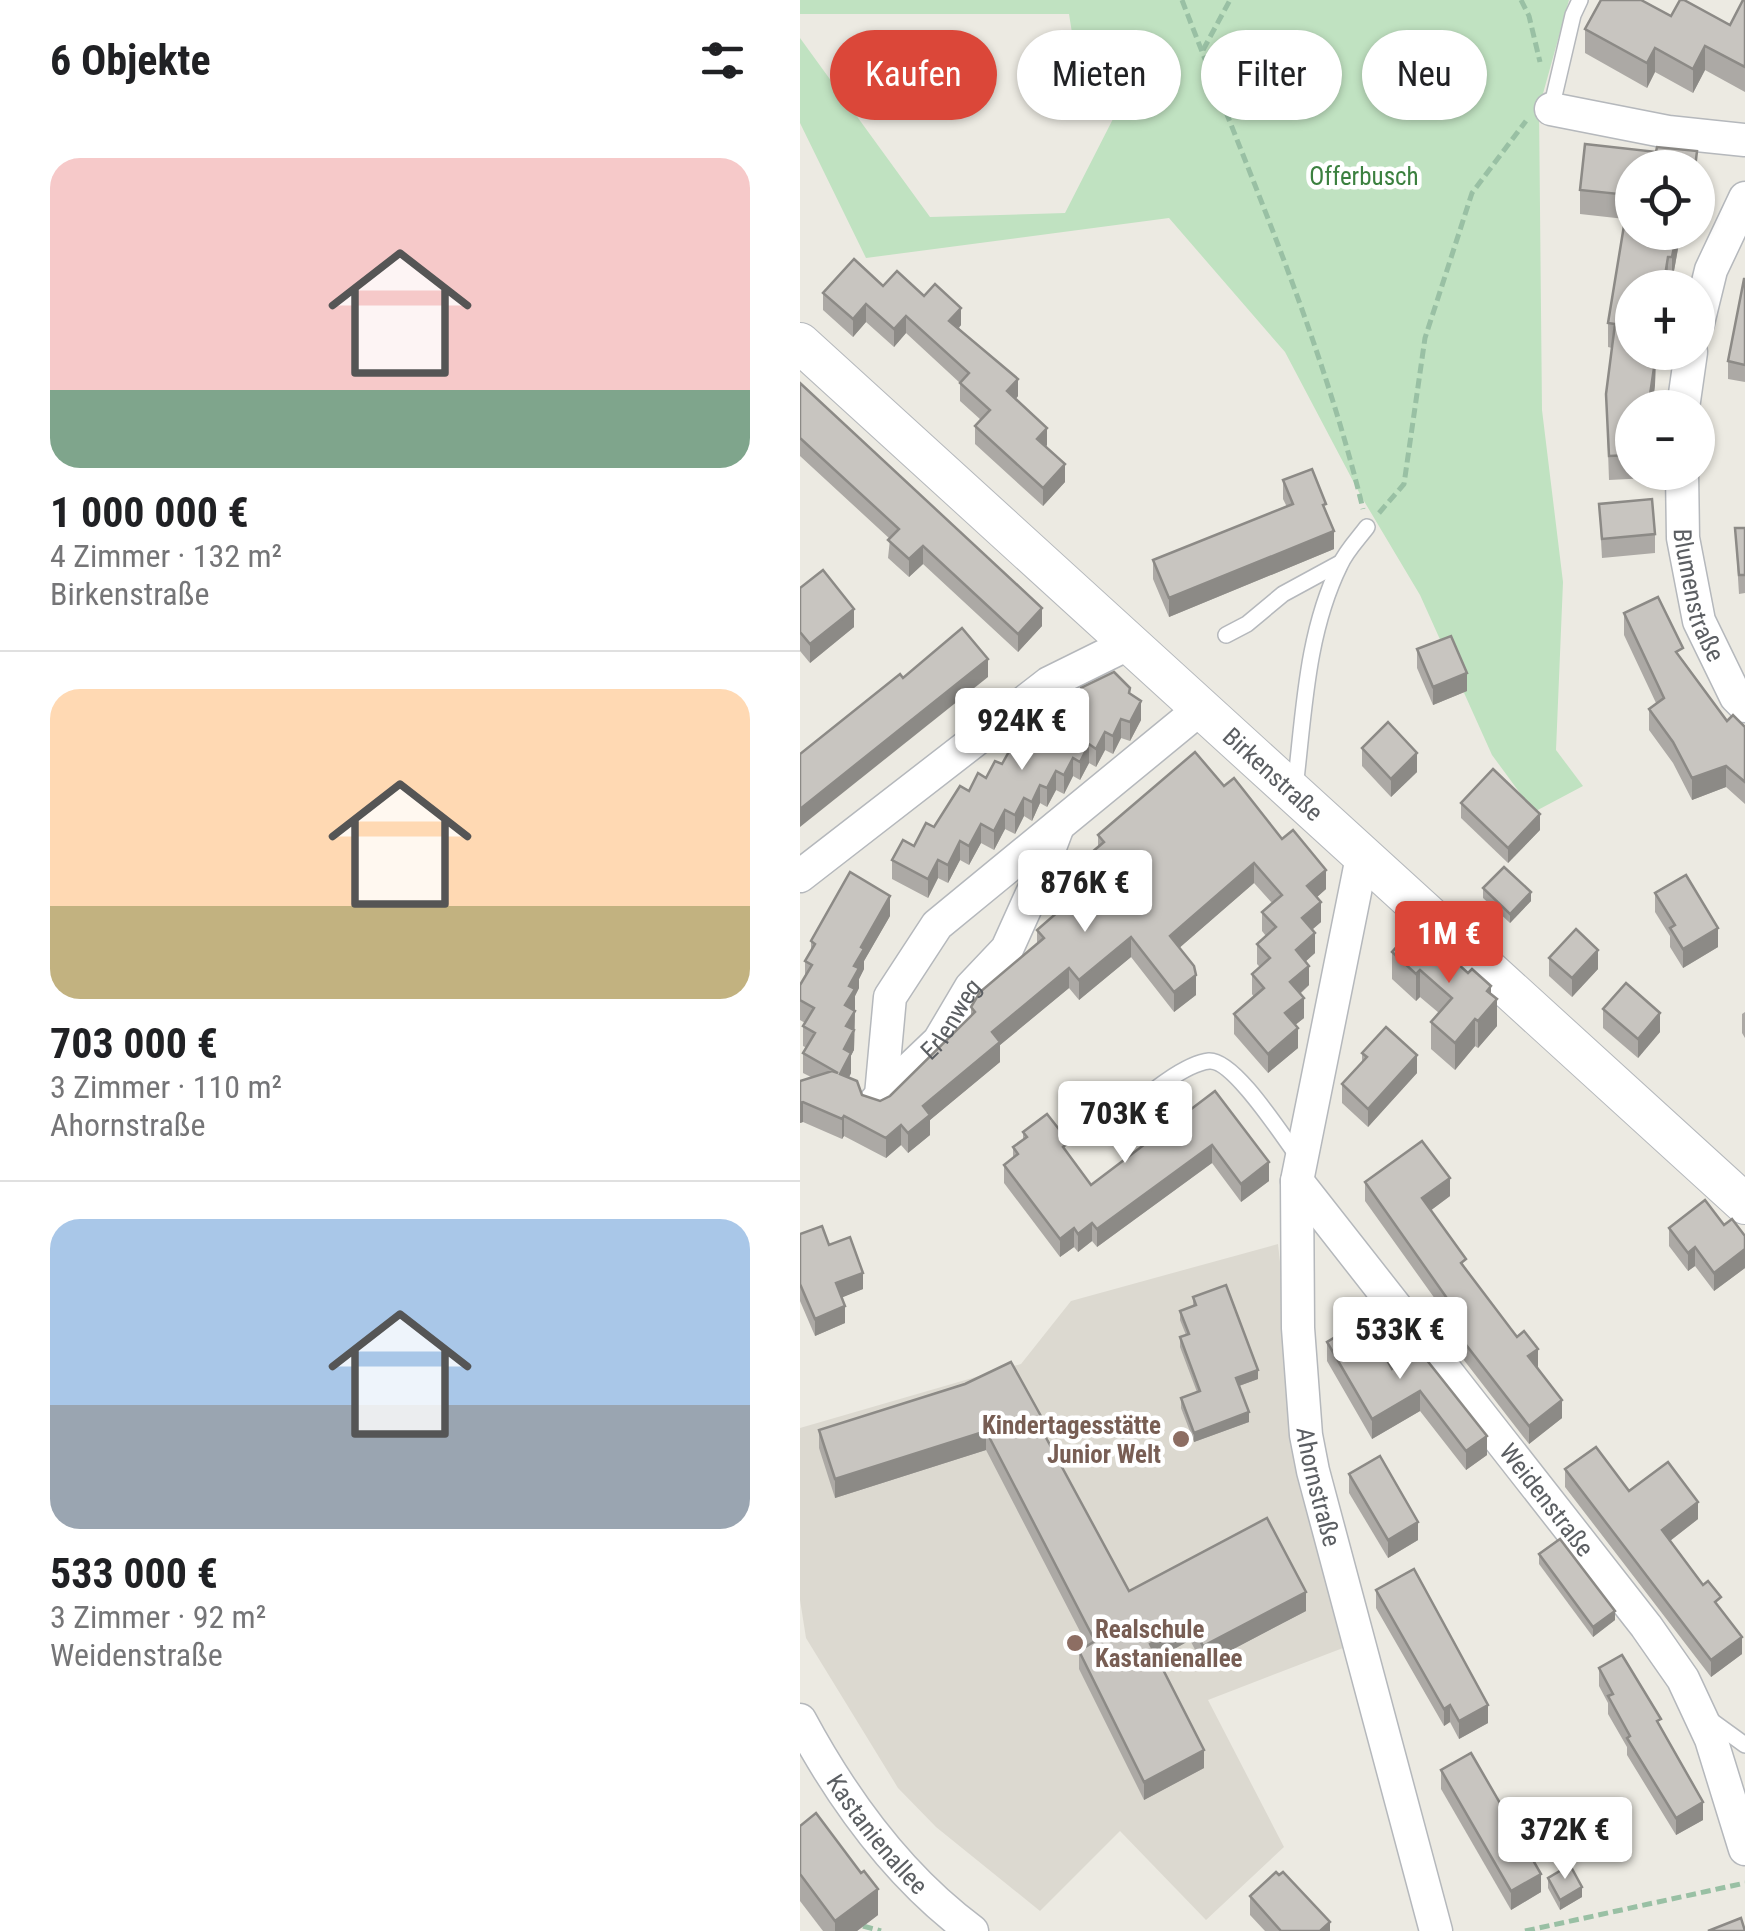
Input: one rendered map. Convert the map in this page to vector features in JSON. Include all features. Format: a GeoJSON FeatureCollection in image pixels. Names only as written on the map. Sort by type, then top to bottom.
{"type":"FeatureCollection","features":[{"type":"Feature","properties":{"kind":"street"},"geometry":{"type":"LineString","coordinates":[[1550,109],[1668,132],[1745,140]]}},
{"type":"Feature","properties":{"kind":"street"},"geometry":{"type":"LineString","coordinates":[[1711,270],[1745,198]]}},
{"type":"Feature","properties":{"kind":"street","name":"Birkenstraße"},"geometry":{"type":"LineString","coordinates":[[800,343],[1745,1204]]}},
{"type":"Feature","properties":{"kind":"street","name":"Blumenstraße"},"geometry":{"type":"LineString","coordinates":[[1683,490],[1684,538],[1699,621],[1736,697],[1745,706]]}},
{"type":"Feature","properties":{"kind":"street"},"geometry":{"type":"LineString","coordinates":[[800,876],[1049,683],[1128,644]]}},
{"type":"Feature","properties":{"kind":"street","name":"Erlenweg"},"geometry":{"type":"LineString","coordinates":[[1058,826],[1008,949],[971,987],[939,1041],[874,1103],[890,997],[937,926],[1058,826],[1200,709]]}},
{"type":"Feature","properties":{"kind":"street","name":"Ahornstraße"},"geometry":{"type":"LineString","coordinates":[[1362,856],[1299,1171],[1298,1328],[1306,1435],[1436,1931]]}},
{"type":"Feature","properties":{"kind":"street","name":"Weidenstraße"},"geometry":{"type":"LineString","coordinates":[[1299,1171],[1683,1680],[1711,1739],[1745,1849]]}},
{"type":"Feature","properties":{"kind":"street","name":"Kastanienallee"},"geometry":{"type":"LineString","coordinates":[[800,1720],[869,1828],[958,1927]]}},
{"type":"Feature","properties":{"kind":"lane"},"geometry":{"type":"LineString","coordinates":[[1550,109],[1580,0]]}},
{"type":"Feature","properties":{"kind":"lane"},"geometry":{"type":"LineString","coordinates":[[1294,792],[1310,667],[1322,616],[1340,563],[1367,526]]}},
{"type":"Feature","properties":{"kind":"lane"},"geometry":{"type":"LineString","coordinates":[[1226,634],[1247,624],[1283,594],[1340,563]]}},
{"type":"Feature","properties":{"kind":"lane"},"geometry":{"type":"LineString","coordinates":[[1104,1130],[1185,1069],[1211,1060],[1237,1076],[1299,1171]]}},
{"type":"Feature","properties":{"kind":"lane"},"geometry":{"type":"LineString","coordinates":[[1697,1709],[1745,1744]]}},
{"type":"Feature","properties":{"kind":"path"},"geometry":{"type":"LineString","coordinates":[[1182,0],[1201,49]]}},
{"type":"Feature","properties":{"kind":"path"},"geometry":{"type":"LineString","coordinates":[[1214,30],[1230,0]]}},
{"type":"Feature","properties":{"kind":"path"},"geometry":{"type":"LineString","coordinates":[[1367,526],[1404,484],[1425,338],[1472,192],[1522,123],[1550,109],[1529,16],[1520,0]]}},
{"type":"Feature","properties":{"kind":"path"},"geometry":{"type":"LineString","coordinates":[[1228,120],[1321,360],[1344,428],[1367,526]]}},
{"type":"Feature","properties":{"kind":"path"},"geometry":{"type":"LineString","coordinates":[[1525,1931],[1745,1883]]}},
{"type":"Feature","properties":{"kind":"path"},"geometry":{"type":"LineString","coordinates":[[863,1926],[881,1931]]}},
{"type":"Feature","properties":{"kind":"shaded area","name":"Realschule Kastanienallee"},"geometry":{"type":"Polygon","coordinates":[[[1278,1244],[1308,1513],[1343,1648],[1208,1700],[1284,1847],[1206,1920],[1120,1831],[1040,1911],[936,1827],[898,1788],[806,1638],[800,1600],[800,1428],[1021,1364],[1071,1301],[1278,1244]]]}},
{"type":"Feature","properties":{"kind":"green space","name":"Offerbusch"},"geometry":{"type":"Polygon","coordinates":[[[800,0],[1569,0],[1539,108],[1542,410],[1563,582],[1556,750],[1583,786],[1534,812],[1492,755],[1420,595],[1361,496],[1285,352],[1169,218],[866,258],[800,123],[800,38],[830,79],[830,120],[860,120],[930,217],[1065,213],[1112,120],[1181,120],[1181,30],[1072,30],[1069,14],[800,14],[800,0]]]}},
{"type":"Feature","properties":{"kind":"building"},"geometry":{"type":"Polygon","coordinates":[[[1601,0],[1641,0],[1671,16],[1680,0],[1684,0],[1730,25],[1745,0],[1745,67],[1705,46],[1693,69],[1655,48],[1647,63],[1585,29],[1601,0]]]}},
{"type":"Feature","properties":{"kind":"building"},"geometry":{"type":"Polygon","coordinates":[[[1585,144],[1638,150],[1615,150],[1615,194],[1580,190],[1585,144]]]}},
{"type":"Feature","properties":{"kind":"building"},"geometry":{"type":"Polygon","coordinates":[[[1620,250],[1673,250],[1666,270],[1617,270],[1620,250]]]}},
{"type":"Feature","properties":{"kind":"building"},"geometry":{"type":"Polygon","coordinates":[[[854,259],[883,286],[897,271],[924,296],[935,284],[961,308],[949,321],[1018,379],[1007,391],[1047,428],[1037,439],[1065,464],[1043,488],[975,426],[990,410],[960,383],[969,373],[906,316],[894,329],[866,304],[853,319],[823,293],[854,259]]]}},
{"type":"Feature","properties":{"kind":"building"},"geometry":{"type":"Polygon","coordinates":[[[1745,279],[1745,365],[1728,361],[1745,279]]]}},
{"type":"Feature","properties":{"kind":"building"},"geometry":{"type":"Polygon","coordinates":[[[1615,280],[1615,324],[1608,323],[1615,280]]]}},
{"type":"Feature","properties":{"kind":"building"},"geometry":{"type":"Polygon","coordinates":[[[1615,324],[1615,370],[1654,370],[1651,390],[1615,390],[1615,456],[1609,456],[1606,394],[1615,324]]]}},
{"type":"Feature","properties":{"kind":"building"},"geometry":{"type":"Polygon","coordinates":[[[800,383],[1042,608],[1018,634],[923,546],[909,559],[888,540],[899,529],[800,438],[800,383]]]}},
{"type":"Feature","properties":{"kind":"building"},"geometry":{"type":"Polygon","coordinates":[[[1312,469],[1334,531],[1169,598],[1153,560],[1293,504],[1283,480],[1312,469]]]}},
{"type":"Feature","properties":{"kind":"building"},"geometry":{"type":"Polygon","coordinates":[[[1652,499],[1655,534],[1602,539],[1599,504],[1652,499]]]}},
{"type":"Feature","properties":{"kind":"building"},"geometry":{"type":"Polygon","coordinates":[[[1735,528],[1745,528],[1745,575],[1739,575],[1735,528]]]}},
{"type":"Feature","properties":{"kind":"building"},"geometry":{"type":"Polygon","coordinates":[[[823,570],[854,609],[810,644],[800,632],[800,588],[823,570]]]}},
{"type":"Feature","properties":{"kind":"building"},"geometry":{"type":"Polygon","coordinates":[[[1658,597],[1683,648],[1676,652],[1727,721],[1733,715],[1745,727],[1745,782],[1726,766],[1692,778],[1649,709],[1664,698],[1624,613],[1658,597]]]}},
{"type":"Feature","properties":{"kind":"building"},"geometry":{"type":"Polygon","coordinates":[[[962,628],[988,659],[800,809],[800,754],[900,674],[903,678],[962,628]]]}},
{"type":"Feature","properties":{"kind":"building"},"geometry":{"type":"Polygon","coordinates":[[[1451,636],[1467,673],[1433,687],[1417,649],[1451,636]]]}},
{"type":"Feature","properties":{"kind":"building"},"geometry":{"type":"Polygon","coordinates":[[[1114,672],[1130,688],[1129,693],[1141,701],[1130,722],[1121,719],[1113,736],[1105,732],[1096,749],[1089,744],[1080,762],[1073,758],[1064,775],[1056,771],[1047,788],[1040,785],[1032,802],[1024,798],[1015,815],[1005,810],[994,831],[981,824],[969,846],[960,841],[948,865],[938,860],[928,879],[892,860],[903,840],[914,846],[926,823],[934,827],[960,786],[969,791],[978,773],[986,778],[995,761],[1002,764],[1011,748],[1019,752],[1028,734],[1035,738],[1044,721],[1052,725],[1061,708],[1068,712],[1081,688],[1114,672]]]}},
{"type":"Feature","properties":{"kind":"building"},"geometry":{"type":"Polygon","coordinates":[[[1388,722],[1417,753],[1391,779],[1362,748],[1388,722]]]}},
{"type":"Feature","properties":{"kind":"building"},"geometry":{"type":"Polygon","coordinates":[[[1195,752],[1224,786],[1234,778],[1282,839],[1293,830],[1326,870],[1307,886],[1321,902],[1302,918],[1315,933],[1296,950],[1309,966],[1290,982],[1304,998],[1285,1013],[1298,1028],[1268,1054],[1234,1014],[1264,988],[1252,974],[1270,958],[1257,944],[1276,927],[1262,912],[1282,895],[1254,863],[1170,936],[1194,966],[1196,975],[1174,992],[1131,937],[1079,980],[1069,968],[992,1032],[1000,1042],[923,1106],[930,1115],[908,1133],[901,1125],[886,1138],[844,1116],[842,1119],[800,1103],[800,1081],[832,1071],[838,1073],[803,1053],[815,1033],[803,1026],[814,1008],[800,1000],[800,985],[812,965],[805,961],[815,944],[811,941],[850,872],[890,896],[854,966],[859,968],[849,986],[855,989],[845,1005],[855,1011],[846,1026],[854,1030],[844,1049],[851,1053],[840,1074],[857,1081],[862,1095],[880,1101],[890,1096],[975,1012],[971,1007],[980,992],[1044,938],[1037,930],[1075,897],[1060,879],[1104,842],[1098,835],[1195,752]]]}},
{"type":"Feature","properties":{"kind":"building"},"geometry":{"type":"Polygon","coordinates":[[[1493,769],[1540,814],[1508,848],[1461,803],[1493,769]]]}},
{"type":"Feature","properties":{"kind":"building"},"geometry":{"type":"Polygon","coordinates":[[[1504,867],[1531,892],[1510,914],[1483,888],[1504,867]]]}},
{"type":"Feature","properties":{"kind":"building"},"geometry":{"type":"Polygon","coordinates":[[[1686,875],[1718,928],[1683,949],[1670,928],[1675,925],[1655,893],[1686,875]]]}},
{"type":"Feature","properties":{"kind":"building"},"geometry":{"type":"Polygon","coordinates":[[[1576,929],[1598,950],[1572,978],[1549,958],[1576,929]]]}},
{"type":"Feature","properties":{"kind":"building"},"geometry":{"type":"Polygon","coordinates":[[[1409,933],[1431,953],[1438,946],[1468,973],[1472,969],[1491,986],[1487,991],[1497,999],[1455,1043],[1431,1022],[1452,998],[1392,952],[1409,933]]]}},
{"type":"Feature","properties":{"kind":"building"},"geometry":{"type":"Polygon","coordinates":[[[1626,983],[1660,1013],[1638,1039],[1603,1009],[1626,983]]]}},
{"type":"Feature","properties":{"kind":"building"},"geometry":{"type":"Polygon","coordinates":[[[1386,1027],[1417,1055],[1368,1109],[1342,1084],[1367,1057],[1362,1053],[1386,1027]]]}},
{"type":"Feature","properties":{"kind":"building"},"geometry":{"type":"Polygon","coordinates":[[[1215,1091],[1269,1162],[1241,1184],[1212,1145],[1097,1229],[1092,1223],[1078,1234],[1074,1228],[1060,1239],[1004,1165],[1018,1154],[1013,1147],[1027,1137],[1023,1132],[1047,1114],[1069,1142],[1063,1147],[1091,1185],[1215,1091]]]}},
{"type":"Feature","properties":{"kind":"building"},"geometry":{"type":"Polygon","coordinates":[[[1422,1141],[1450,1178],[1422,1198],[1466,1259],[1461,1263],[1517,1337],[1524,1331],[1538,1349],[1528,1356],[1562,1400],[1529,1426],[1446,1319],[1456,1311],[1365,1182],[1422,1141]]]}},
{"type":"Feature","properties":{"kind":"building"},"geometry":{"type":"Polygon","coordinates":[[[1705,1200],[1724,1225],[1732,1219],[1745,1236],[1745,1249],[1714,1273],[1695,1247],[1688,1253],[1669,1228],[1705,1200]]]}},
{"type":"Feature","properties":{"kind":"building"},"geometry":{"type":"Polygon","coordinates":[[[822,1226],[829,1245],[850,1237],[863,1273],[836,1283],[845,1306],[815,1319],[800,1284],[800,1234],[822,1226]]]}},
{"type":"Feature","properties":{"kind":"building"},"geometry":{"type":"Polygon","coordinates":[[[1226,1285],[1258,1370],[1236,1378],[1249,1412],[1194,1433],[1181,1398],[1200,1391],[1180,1337],[1189,1334],[1180,1311],[1196,1305],[1193,1297],[1226,1285]]]}},
{"type":"Feature","properties":{"kind":"building"},"geometry":{"type":"Polygon","coordinates":[[[1364,1320],[1392,1369],[1418,1349],[1487,1436],[1466,1451],[1420,1391],[1372,1419],[1327,1342],[1364,1320]]]}},
{"type":"Feature","properties":{"kind":"building"},"geometry":{"type":"Polygon","coordinates":[[[1011,1362],[1042,1418],[1037,1421],[1129,1591],[1267,1518],[1306,1592],[1203,1646],[1190,1622],[1150,1644],[1204,1750],[1144,1782],[1079,1651],[1095,1641],[986,1431],[835,1479],[819,1430],[965,1384],[1011,1362]]]}},
{"type":"Feature","properties":{"kind":"building"},"geometry":{"type":"Polygon","coordinates":[[[1596,1447],[1629,1491],[1668,1462],[1698,1502],[1662,1530],[1703,1585],[1708,1581],[1721,1597],[1715,1602],[1742,1637],[1711,1660],[1565,1469],[1596,1447]]]}},
{"type":"Feature","properties":{"kind":"building"},"geometry":{"type":"Polygon","coordinates":[[[1380,1456],[1418,1522],[1388,1540],[1349,1474],[1380,1456]]]}},
{"type":"Feature","properties":{"kind":"building"},"geometry":{"type":"Polygon","coordinates":[[[1560,1539],[1615,1611],[1593,1627],[1539,1554],[1560,1539]]]}},
{"type":"Feature","properties":{"kind":"building"},"geometry":{"type":"Polygon","coordinates":[[[1414,1569],[1488,1705],[1459,1721],[1450,1705],[1444,1709],[1376,1590],[1414,1569]]]}},
{"type":"Feature","properties":{"kind":"building"},"geometry":{"type":"Polygon","coordinates":[[[1622,1655],[1661,1719],[1657,1721],[1703,1802],[1676,1818],[1627,1738],[1630,1736],[1608,1696],[1613,1694],[1599,1668],[1622,1655]]]}},
{"type":"Feature","properties":{"kind":"building"},"geometry":{"type":"Polygon","coordinates":[[[1471,1753],[1541,1874],[1511,1891],[1441,1770],[1471,1753]]]}},
{"type":"Feature","properties":{"kind":"building"},"geometry":{"type":"Polygon","coordinates":[[[816,1813],[861,1873],[864,1871],[878,1889],[835,1921],[800,1874],[800,1826],[816,1813]]]}},
{"type":"Feature","properties":{"kind":"building"},"geometry":{"type":"Polygon","coordinates":[[[1570,1865],[1582,1887],[1560,1900],[1548,1878],[1570,1865]]]}},
{"type":"Feature","properties":{"kind":"building"},"geometry":{"type":"Polygon","coordinates":[[[1276,1872],[1283,1872],[1330,1922],[1320,1931],[1281,1931],[1250,1896],[1276,1872]]]}},
{"type":"Feature","properties":{"kind":"building"},"geometry":{"type":"Polygon","coordinates":[[[1741,1918],[1745,1931],[1708,1931],[1741,1918]]]}},
{"type":"Feature","properties":{"kind":"place","name":"Kindertagesstätte Junior Welt"},"geometry":{"type":"Point","coordinates":[1181,1439]}},
{"type":"Feature","properties":{"kind":"place","name":"Realschule Kastanienallee"},"geometry":{"type":"Point","coordinates":[1075,1643]}}]}
